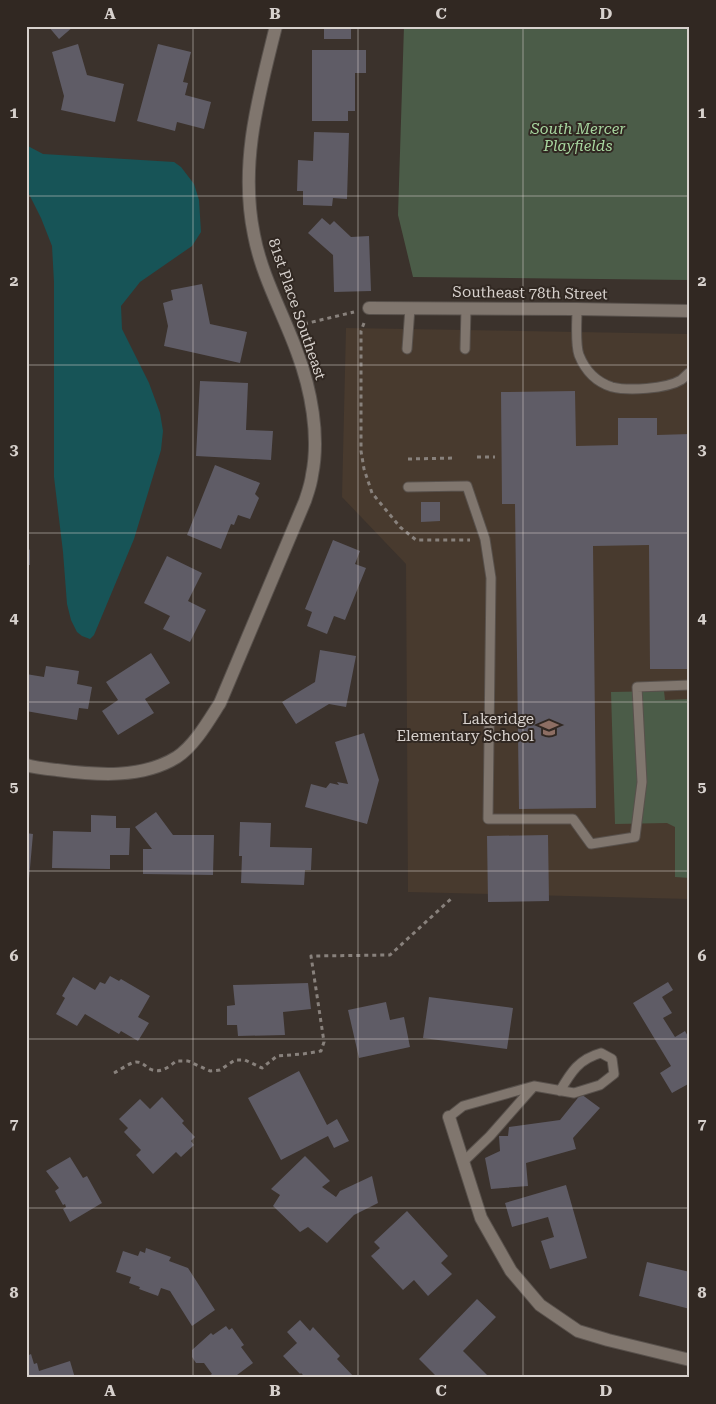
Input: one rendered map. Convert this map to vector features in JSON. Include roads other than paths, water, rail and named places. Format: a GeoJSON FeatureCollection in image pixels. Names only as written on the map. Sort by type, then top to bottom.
{"type":"FeatureCollection","features":[{"type":"Feature","properties":{"kind":"street","name":"81st Place Southeast"},"geometry":{"type":"LineString","coordinates":[[26,766],[74,772],[115,774],[147,769],[178,756],[202,732],[220,703],[305,501],[312,474],[315,445],[306,380],[297,351],[263,270],[254,234],[249,196],[248,169],[251,134],[276,26]]}},
{"type":"Feature","properties":{"kind":"street","name":"Southeast 78th Street"},"geometry":{"type":"LineString","coordinates":[[370,308],[690,311]]}},
{"type":"Feature","properties":{"kind":"street"},"geometry":{"type":"LineString","coordinates":[[449,1117],[481,1218],[512,1271],[540,1305],[578,1331],[690,1360]]}},
{"type":"Feature","properties":{"kind":"lane"},"geometry":{"type":"LineString","coordinates":[[407,349],[410,308]]}},
{"type":"Feature","properties":{"kind":"lane"},"geometry":{"type":"LineString","coordinates":[[466,308],[466,349]]}},
{"type":"Feature","properties":{"kind":"lane"},"geometry":{"type":"LineString","coordinates":[[577,309],[578,353],[586,369],[596,378],[611,386],[633,388],[660,387],[680,380],[690,372]]}},
{"type":"Feature","properties":{"kind":"lane"},"geometry":{"type":"LineString","coordinates":[[408,487],[466,486],[485,539],[490,578],[488,819],[573,819],[591,844],[635,837],[642,782],[637,687],[690,685]]}},
{"type":"Feature","properties":{"kind":"lane"},"geometry":{"type":"LineString","coordinates":[[449,1117],[463,1106],[534,1086],[560,1091],[574,1093],[600,1085],[614,1074],[612,1059],[600,1053],[587,1057],[576,1067],[560,1091]]}},
{"type":"Feature","properties":{"kind":"lane"},"geometry":{"type":"LineString","coordinates":[[464,1161],[490,1136],[534,1086]]}},
{"type":"Feature","properties":{"kind":"water"},"geometry":{"type":"Polygon","coordinates":[[[26,145],[43,154],[174,162],[181,167],[194,184],[199,200],[201,232],[192,246],[140,282],[121,306],[122,329],[149,383],[160,413],[163,431],[161,450],[134,539],[94,635],[90,639],[77,632],[71,620],[67,604],[54,477],[54,282],[52,246],[26,188],[26,145]]]}},
{"type":"Feature","properties":{"kind":"place","name":"Lakeridge Elementary School"},"geometry":{"type":"Point","coordinates":[549,728]}},
{"type":"Feature","properties":{"kind":"park label","name":"South Mercer Playfields"},"geometry":{"type":"Point","coordinates":[578,138]}}]}
